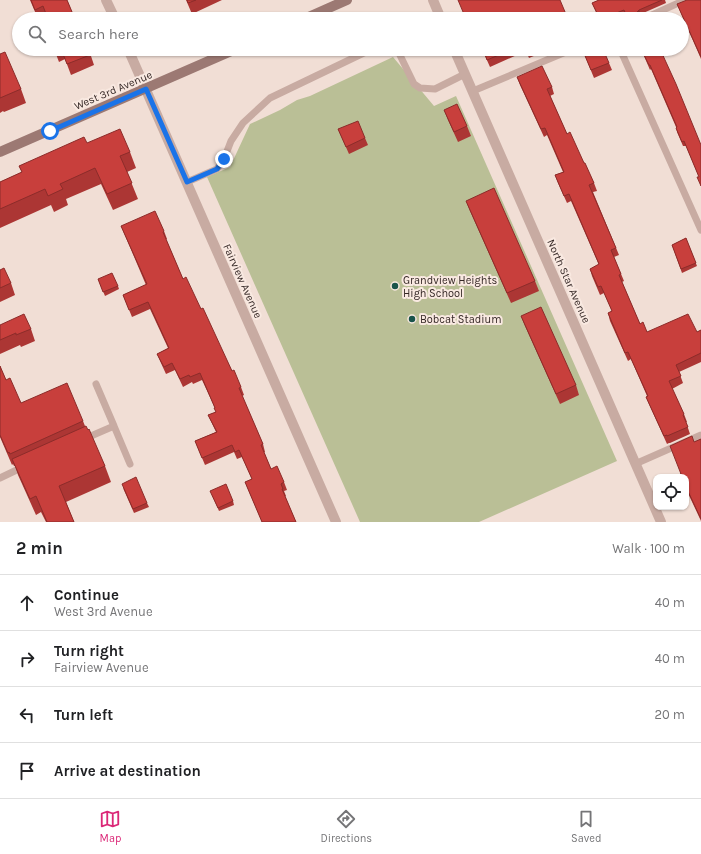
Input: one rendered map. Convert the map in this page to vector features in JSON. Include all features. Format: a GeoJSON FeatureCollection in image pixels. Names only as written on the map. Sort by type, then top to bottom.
{"type":"FeatureCollection","features":[{"type":"Feature","properties":{"kind":"street"},"geometry":{"type":"LineString","coordinates":[[106,0],[112,12]]}},
{"type":"Feature","properties":{"kind":"street"},"geometry":{"type":"LineString","coordinates":[[320,12],[347,0]]}},
{"type":"Feature","properties":{"kind":"street"},"geometry":{"type":"LineString","coordinates":[[433,0],[438,12]]}},
{"type":"Feature","properties":{"kind":"street","name":"Fairview Avenue"},"geometry":{"type":"LineString","coordinates":[[131,56],[336,522]]}},
{"type":"Feature","properties":{"kind":"street","name":"West 3rd Avenue"},"geometry":{"type":"LineString","coordinates":[[0,152],[220,56]]}},
{"type":"Feature","properties":{"kind":"street","name":"North Star Avenue"},"geometry":{"type":"LineString","coordinates":[[457,56],[661,522]]}},
{"type":"Feature","properties":{"kind":"lane"},"geometry":{"type":"LineString","coordinates":[[659,12],[686,0]]}},
{"type":"Feature","properties":{"kind":"lane"},"geometry":{"type":"LineString","coordinates":[[187,182],[217,169],[224,159],[231,141],[243,123],[270,98],[357,56]]}},
{"type":"Feature","properties":{"kind":"lane"},"geometry":{"type":"LineString","coordinates":[[400,56],[414,84],[420,88],[436,89],[465,74]]}},
{"type":"Feature","properties":{"kind":"lane"},"geometry":{"type":"LineString","coordinates":[[473,90],[556,56]]}},
{"type":"Feature","properties":{"kind":"lane"},"geometry":{"type":"LineString","coordinates":[[623,56],[701,230]]}},
{"type":"Feature","properties":{"kind":"lane"},"geometry":{"type":"LineString","coordinates":[[96,384],[130,464]]}},
{"type":"Feature","properties":{"kind":"lane"},"geometry":{"type":"LineString","coordinates":[[78,442],[114,426]]}},
{"type":"Feature","properties":{"kind":"lane"},"geometry":{"type":"LineString","coordinates":[[635,464],[701,436]]}},
{"type":"Feature","properties":{"kind":"lane"},"geometry":{"type":"LineString","coordinates":[[0,478],[28,465]]}},
{"type":"Feature","properties":{"kind":"green space","name":"Bobcat Stadium"},"geometry":{"type":"Polygon","coordinates":[[[393,57],[434,106],[456,96],[617,461],[479,522],[360,522],[207,177],[230,167],[250,124],[297,100],[310,96],[393,57]]]}},
{"type":"Feature","properties":{"kind":"building"},"geometry":{"type":"Polygon","coordinates":[[[31,0],[67,0],[72,12],[45,12],[43,6],[35,10],[31,0]]]}},
{"type":"Feature","properties":{"kind":"building"},"geometry":{"type":"Polygon","coordinates":[[[187,0],[196,0],[188,3],[187,0]]]}},
{"type":"Feature","properties":{"kind":"building"},"geometry":{"type":"Polygon","coordinates":[[[458,0],[560,0],[565,12],[463,12],[458,0]]]}},
{"type":"Feature","properties":{"kind":"building"},"geometry":{"type":"Polygon","coordinates":[[[599,0],[662,0],[637,12],[625,12],[624,10],[619,12],[596,12],[592,3],[599,0]]]}},
{"type":"Feature","properties":{"kind":"building"},"geometry":{"type":"Polygon","coordinates":[[[687,0],[701,0],[701,57],[689,30],[689,12],[681,12],[677,4],[687,0]]]}},
{"type":"Feature","properties":{"kind":"building"},"geometry":{"type":"Polygon","coordinates":[[[5,52],[21,89],[0,98],[0,54],[5,52]]]}},
{"type":"Feature","properties":{"kind":"building"},"geometry":{"type":"Polygon","coordinates":[[[64,56],[87,56],[67,64],[64,56]]]}},
{"type":"Feature","properties":{"kind":"building"},"geometry":{"type":"Polygon","coordinates":[[[486,56],[496,56],[487,60],[486,56]]]}},
{"type":"Feature","properties":{"kind":"building"},"geometry":{"type":"Polygon","coordinates":[[[585,56],[606,56],[609,63],[591,70],[585,56]]]}},
{"type":"Feature","properties":{"kind":"building"},"geometry":{"type":"Polygon","coordinates":[[[644,56],[663,56],[676,84],[701,145],[701,186],[697,177],[699,177],[684,141],[682,142],[676,128],[677,127],[644,56]]]}},
{"type":"Feature","properties":{"kind":"building"},"geometry":{"type":"Polygon","coordinates":[[[542,66],[552,87],[547,89],[567,134],[570,132],[594,183],[589,185],[616,248],[611,250],[621,274],[619,275],[640,324],[643,322],[647,332],[688,314],[697,332],[701,330],[701,353],[676,365],[681,376],[669,381],[684,414],[683,415],[688,427],[667,436],[664,436],[628,352],[625,353],[608,313],[612,311],[601,286],[598,287],[590,269],[599,264],[569,194],[564,196],[555,175],[564,172],[545,128],[541,129],[517,77],[542,66]]]}},
{"type":"Feature","properties":{"kind":"building"},"geometry":{"type":"Polygon","coordinates":[[[457,104],[467,126],[454,132],[444,110],[457,104]]]}},
{"type":"Feature","properties":{"kind":"building"},"geometry":{"type":"Polygon","coordinates":[[[358,121],[365,138],[346,147],[338,129],[358,121]]]}},
{"type":"Feature","properties":{"kind":"building"},"geometry":{"type":"Polygon","coordinates":[[[120,129],[130,152],[120,156],[132,183],[107,194],[95,168],[60,184],[63,189],[48,196],[45,189],[0,209],[0,182],[22,172],[19,166],[84,137],[87,143],[120,129]]]}},
{"type":"Feature","properties":{"kind":"building"},"geometry":{"type":"Polygon","coordinates":[[[494,188],[535,281],[507,293],[466,201],[494,188]]]}},
{"type":"Feature","properties":{"kind":"building"},"geometry":{"type":"Polygon","coordinates":[[[155,211],[183,279],[186,277],[201,309],[203,308],[232,371],[234,370],[241,387],[239,388],[263,444],[261,445],[271,469],[277,466],[284,482],[281,484],[282,489],[296,522],[262,522],[245,482],[252,479],[239,450],[235,452],[232,445],[202,458],[195,441],[217,432],[208,415],[216,412],[215,408],[200,373],[190,377],[189,375],[180,379],[172,363],[164,367],[157,354],[169,348],[148,302],[129,310],[123,295],[147,284],[121,226],[155,211]]]}},
{"type":"Feature","properties":{"kind":"building"},"geometry":{"type":"Polygon","coordinates":[[[686,238],[696,263],[681,269],[672,245],[686,238]]]}},
{"type":"Feature","properties":{"kind":"building"},"geometry":{"type":"Polygon","coordinates":[[[4,268],[11,283],[0,288],[0,270],[4,268]]]}},
{"type":"Feature","properties":{"kind":"building"},"geometry":{"type":"Polygon","coordinates":[[[112,273],[118,286],[103,292],[98,279],[112,273]]]}},
{"type":"Feature","properties":{"kind":"building"},"geometry":{"type":"Polygon","coordinates":[[[541,307],[576,385],[556,394],[521,316],[541,307]]]}},
{"type":"Feature","properties":{"kind":"building"},"geometry":{"type":"Polygon","coordinates":[[[24,314],[31,329],[16,335],[16,333],[0,340],[0,325],[24,314]]]}},
{"type":"Feature","properties":{"kind":"building"},"geometry":{"type":"Polygon","coordinates":[[[0,366],[6,380],[10,378],[21,403],[67,383],[83,421],[10,454],[9,452],[8,453],[0,435],[0,366]]]}},
{"type":"Feature","properties":{"kind":"building"},"geometry":{"type":"Polygon","coordinates":[[[86,426],[88,430],[89,429],[105,466],[59,486],[74,522],[47,522],[36,496],[30,499],[12,459],[86,426]]]}},
{"type":"Feature","properties":{"kind":"building"},"geometry":{"type":"Polygon","coordinates":[[[692,436],[694,442],[701,439],[701,519],[689,493],[689,474],[681,474],[670,446],[692,436]]]}},
{"type":"Feature","properties":{"kind":"building"},"geometry":{"type":"Polygon","coordinates":[[[136,477],[147,503],[133,509],[122,484],[136,477]]]}},
{"type":"Feature","properties":{"kind":"building"},"geometry":{"type":"Polygon","coordinates":[[[226,484],[233,501],[218,508],[210,491],[226,484]]]}},
{"type":"Feature","properties":{"kind":"place","name":"Grandview Heights High School"},"geometry":{"type":"Point","coordinates":[395,286]}},
{"type":"Feature","properties":{"kind":"place","name":"Bobcat Stadium"},"geometry":{"type":"Point","coordinates":[412,319]}},
{"type":"Feature","properties":{"kind":"route"},"geometry":{"type":"LineString","coordinates":[[50,131],[146,89],[187,182],[217,169],[224,159]]}}]}
